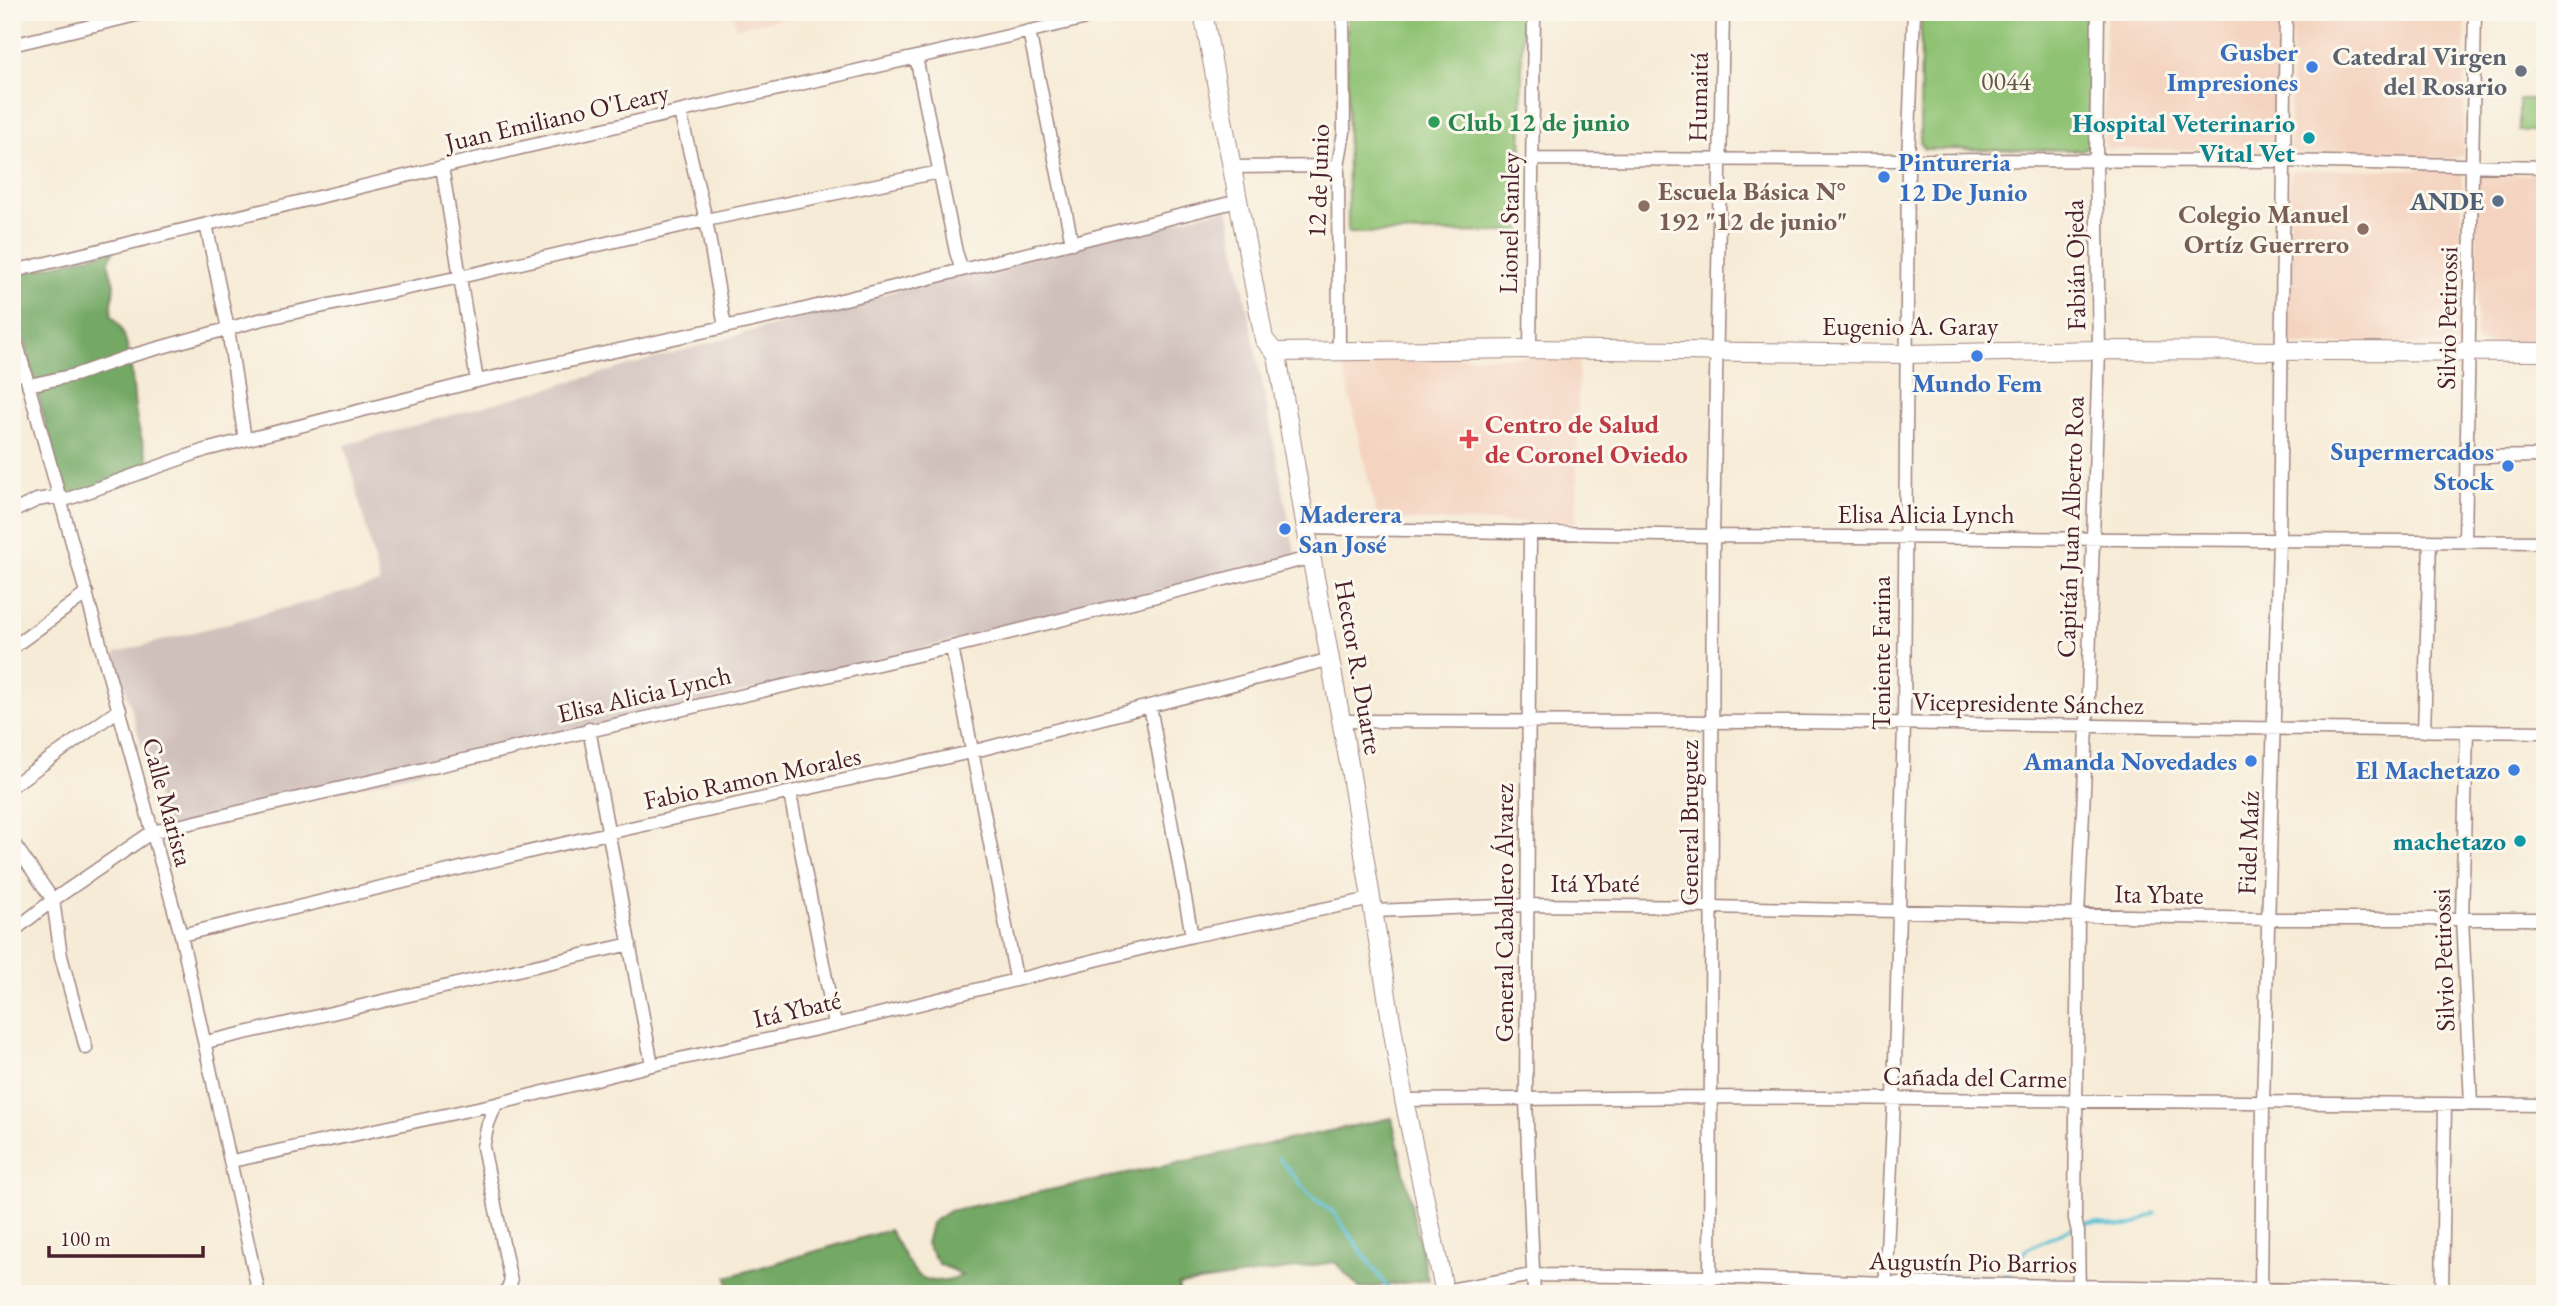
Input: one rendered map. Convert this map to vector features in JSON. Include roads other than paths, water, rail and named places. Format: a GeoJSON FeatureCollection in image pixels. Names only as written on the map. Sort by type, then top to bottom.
{"type":"FeatureCollection","features":[{"type":"Feature","properties":{"kind":"street"},"geometry":{"type":"LineString","coordinates":[[12,45],[149,12]]}},
{"type":"Feature","properties":{"kind":"street","name":"Juan Emiliano O'Leary"},"geometry":{"type":"LineString","coordinates":[[12,266],[22,269],[442,167],[1112,12]]}},
{"type":"Feature","properties":{"kind":"street","name":"Hector R. Duarte"},"geometry":{"type":"LineString","coordinates":[[1203,12],[1264,339],[1277,355],[1342,721],[1404,1100],[1445,1292]]}},
{"type":"Feature","properties":{"kind":"street","name":"12 de Junio"},"geometry":{"type":"LineString","coordinates":[[1339,351],[1338,166],[1344,132],[1343,12]]}},
{"type":"Feature","properties":{"kind":"street","name":"Lionel Stanley"},"geometry":{"type":"LineString","coordinates":[[1530,349],[1534,12]]}},
{"type":"Feature","properties":{"kind":"street","name":"Humaitá"},"geometry":{"type":"LineString","coordinates":[[1716,351],[1723,12]]}},
{"type":"Feature","properties":{"kind":"street","name":"Teniente Farina"},"geometry":{"type":"LineString","coordinates":[[1886,1289],[1904,724],[1908,160],[1914,12]]}},
{"type":"Feature","properties":{"kind":"street","name":"Fabián Ojeda"},"geometry":{"type":"LineString","coordinates":[[2098,12],[2096,160],[2099,350]]}},
{"type":"Feature","properties":{"kind":"street","name":"Fidel Maíz"},"geometry":{"type":"LineString","coordinates":[[2261,1291],[2263,1102],[2279,540],[2286,12]]}},
{"type":"Feature","properties":{"kind":"street","name":"Silvio Petirossi"},"geometry":{"type":"LineString","coordinates":[[2465,541],[2475,12]]}},
{"type":"Feature","properties":{"kind":"street"},"geometry":{"type":"LineString","coordinates":[[1029,31],[1072,243]]}},
{"type":"Feature","properties":{"kind":"street"},"geometry":{"type":"LineString","coordinates":[[916,57],[962,270]]}},
{"type":"Feature","properties":{"kind":"street"},"geometry":{"type":"LineString","coordinates":[[680,111],[706,220],[725,327]]}},
{"type":"Feature","properties":{"kind":"street"},"geometry":{"type":"LineString","coordinates":[[1532,159],[2283,161],[2545,167]]}},
{"type":"Feature","properties":{"kind":"street"},"geometry":{"type":"LineString","coordinates":[[1232,167],[1338,166]]}},
{"type":"Feature","properties":{"kind":"street"},"geometry":{"type":"LineString","coordinates":[[442,167],[477,382]]}},
{"type":"Feature","properties":{"kind":"street"},"geometry":{"type":"LineString","coordinates":[[29,384],[75,375],[130,356],[272,317],[706,220],[939,172]]}},
{"type":"Feature","properties":{"kind":"street"},"geometry":{"type":"LineString","coordinates":[[12,513],[37,500],[61,498],[205,450],[477,382],[725,327],[962,270],[1238,201]]}},
{"type":"Feature","properties":{"kind":"street"},"geometry":{"type":"LineString","coordinates":[[206,224],[228,329],[245,440]]}},
{"type":"Feature","properties":{"kind":"street","name":"Calle Marista"},"geometry":{"type":"LineString","coordinates":[[12,326],[181,935],[260,1294]]}},
{"type":"Feature","properties":{"kind":"street","name":"Eugenio A. Garay"},"geometry":{"type":"LineString","coordinates":[[1275,352],[1530,349],[1906,354],[2099,350],[2545,352]]}},
{"type":"Feature","properties":{"kind":"street","name":"Capitán Juan Alberto Roa"},"geometry":{"type":"LineString","coordinates":[[2079,1290],[2076,1225],[2078,916],[2099,350]]}},
{"type":"Feature","properties":{"kind":"street","name":"General Bruguez"},"geometry":{"type":"LineString","coordinates":[[1710,1294],[1716,351]]}},
{"type":"Feature","properties":{"kind":"street"},"geometry":{"type":"LineString","coordinates":[[12,377],[25,371]]}},
{"type":"Feature","properties":{"kind":"street"},"geometry":{"type":"LineString","coordinates":[[2467,457],[2545,456]]}},
{"type":"Feature","properties":{"kind":"street","name":"Elisa Alicia Lynch"},"geometry":{"type":"LineString","coordinates":[[1306,528],[1713,536],[2545,542]]}},
{"type":"Feature","properties":{"kind":"street","name":"General Caballero Álvarez"},"geometry":{"type":"LineString","coordinates":[[1530,532],[1526,1100],[1534,1294]]}},
{"type":"Feature","properties":{"kind":"street"},"geometry":{"type":"LineString","coordinates":[[2424,731],[2430,541]]}},
{"type":"Feature","properties":{"kind":"street","name":"Elisa Alicia Lynch"},"geometry":{"type":"LineString","coordinates":[[12,932],[53,900],[152,832],[952,647],[1313,557]]}},
{"type":"Feature","properties":{"kind":"street"},"geometry":{"type":"LineString","coordinates":[[12,648],[87,593]]}},
{"type":"Feature","properties":{"kind":"street"},"geometry":{"type":"LineString","coordinates":[[952,647],[1016,978]]}},
{"type":"Feature","properties":{"kind":"street","name":"Fabio Ramon Morales"},"geometry":{"type":"LineString","coordinates":[[181,935],[608,833],[971,752],[1331,659]]}},
{"type":"Feature","properties":{"kind":"street"},"geometry":{"type":"LineString","coordinates":[[1150,706],[1192,936]]}},
{"type":"Feature","properties":{"kind":"street"},"geometry":{"type":"LineString","coordinates":[[12,786],[120,709]]}},
{"type":"Feature","properties":{"kind":"street","name":"Vicepresidente Sánchez"},"geometry":{"type":"LineString","coordinates":[[1342,721],[1712,722],[2545,732]]}},
{"type":"Feature","properties":{"kind":"street"},"geometry":{"type":"LineString","coordinates":[[589,729],[652,1065]]}},
{"type":"Feature","properties":{"kind":"street","name":"Silvio Petirossi"},"geometry":{"type":"LineString","coordinates":[[2467,731],[2462,918],[2471,1104]]}},
{"type":"Feature","properties":{"kind":"street"},"geometry":{"type":"LineString","coordinates":[[790,794],[835,1025]]}},
{"type":"Feature","properties":{"kind":"street"},"geometry":{"type":"LineString","coordinates":[[12,841],[53,900],[61,956],[86,1048]]}},
{"type":"Feature","properties":{"kind":"street","name":"Itá Ybaté"},"geometry":{"type":"LineString","coordinates":[[232,1161],[496,1104],[652,1065],[835,1025],[1192,936],[1373,905],[1711,906],[1899,911]]}},
{"type":"Feature","properties":{"kind":"street","name":"Ita Ybate"},"geometry":{"type":"LineString","coordinates":[[1899,911],[2268,919],[2545,919]]}},
{"type":"Feature","properties":{"kind":"street"},"geometry":{"type":"LineString","coordinates":[[206,1042],[630,944]]}},
{"type":"Feature","properties":{"kind":"street","name":"Cañada del Carme"},"geometry":{"type":"LineString","coordinates":[[1404,1100],[1710,1097],[2545,1105]]}},
{"type":"Feature","properties":{"kind":"street"},"geometry":{"type":"LineString","coordinates":[[496,1104],[483,1147],[511,1282],[505,1294]]}},
{"type":"Feature","properties":{"kind":"street"},"geometry":{"type":"LineString","coordinates":[[2442,1293],[2445,1104]]}},
{"type":"Feature","properties":{"kind":"street","name":"Augustín Pio Barrios"},"geometry":{"type":"LineString","coordinates":[[1445,1292],[1532,1275],[1711,1277],[1886,1289],[2545,1294]]}},
{"type":"Feature","properties":{"kind":"waterway"},"geometry":{"type":"LineString","coordinates":[[1279,1158],[1310,1195],[1334,1213],[1392,1294]]}},
{"type":"Feature","properties":{"kind":"waterway"},"geometry":{"type":"LineString","coordinates":[[2085,1223],[2129,1226],[2155,1213]]}},
{"type":"Feature","properties":{"kind":"waterway"},"geometry":{"type":"LineString","coordinates":[[1918,1276],[2003,1278],[2027,1249],[2073,1227]]}},
{"type":"Feature","properties":{"kind":"place","name":"Gusber Impresiones"},"geometry":{"type":"Point","coordinates":[2312,67]}},
{"type":"Feature","properties":{"kind":"place","name":"Catedral Virgen del Rosario"},"geometry":{"type":"Point","coordinates":[2521,71]}},
{"type":"Feature","properties":{"kind":"place","name":"Club 12 de junio"},"geometry":{"type":"Point","coordinates":[1434,122]}},
{"type":"Feature","properties":{"kind":"place","name":"Hospital Veterinario Vital Vet"},"geometry":{"type":"Point","coordinates":[2309,138]}},
{"type":"Feature","properties":{"kind":"place","name":"Pintureria 12 De Junio"},"geometry":{"type":"Point","coordinates":[1884,177]}},
{"type":"Feature","properties":{"kind":"place","name":"ANDE"},"geometry":{"type":"Point","coordinates":[2498,201]}},
{"type":"Feature","properties":{"kind":"place","name":"Escuela Básica N° 192 \"12 de junio\""},"geometry":{"type":"Point","coordinates":[1644,206]}},
{"type":"Feature","properties":{"kind":"place","name":"Colegio Manuel Ortíz Guerrero"},"geometry":{"type":"Point","coordinates":[2363,229]}},
{"type":"Feature","properties":{"kind":"place","name":"Mundo Fem"},"geometry":{"type":"Point","coordinates":[1977,356]}},
{"type":"Feature","properties":{"kind":"place","name":"Centro de Salud de Coronel Oviedo"},"geometry":{"type":"Point","coordinates":[1469,439]}},
{"type":"Feature","properties":{"kind":"place","name":"Supermercados Stock"},"geometry":{"type":"Point","coordinates":[2508,466]}},
{"type":"Feature","properties":{"kind":"place","name":"Maderera San José"},"geometry":{"type":"Point","coordinates":[1285,529]}},
{"type":"Feature","properties":{"kind":"place","name":"Amanda Novedades"},"geometry":{"type":"Point","coordinates":[2251,761]}},
{"type":"Feature","properties":{"kind":"place","name":"El Machetazo"},"geometry":{"type":"Point","coordinates":[2514,770]}},
{"type":"Feature","properties":{"kind":"place","name":"machetazo"},"geometry":{"type":"Point","coordinates":[2520,841]}},
{"type":"Feature","properties":{"kind":"park label","name":"0044"},"geometry":{"type":"Point","coordinates":[2006,81]}}]}
